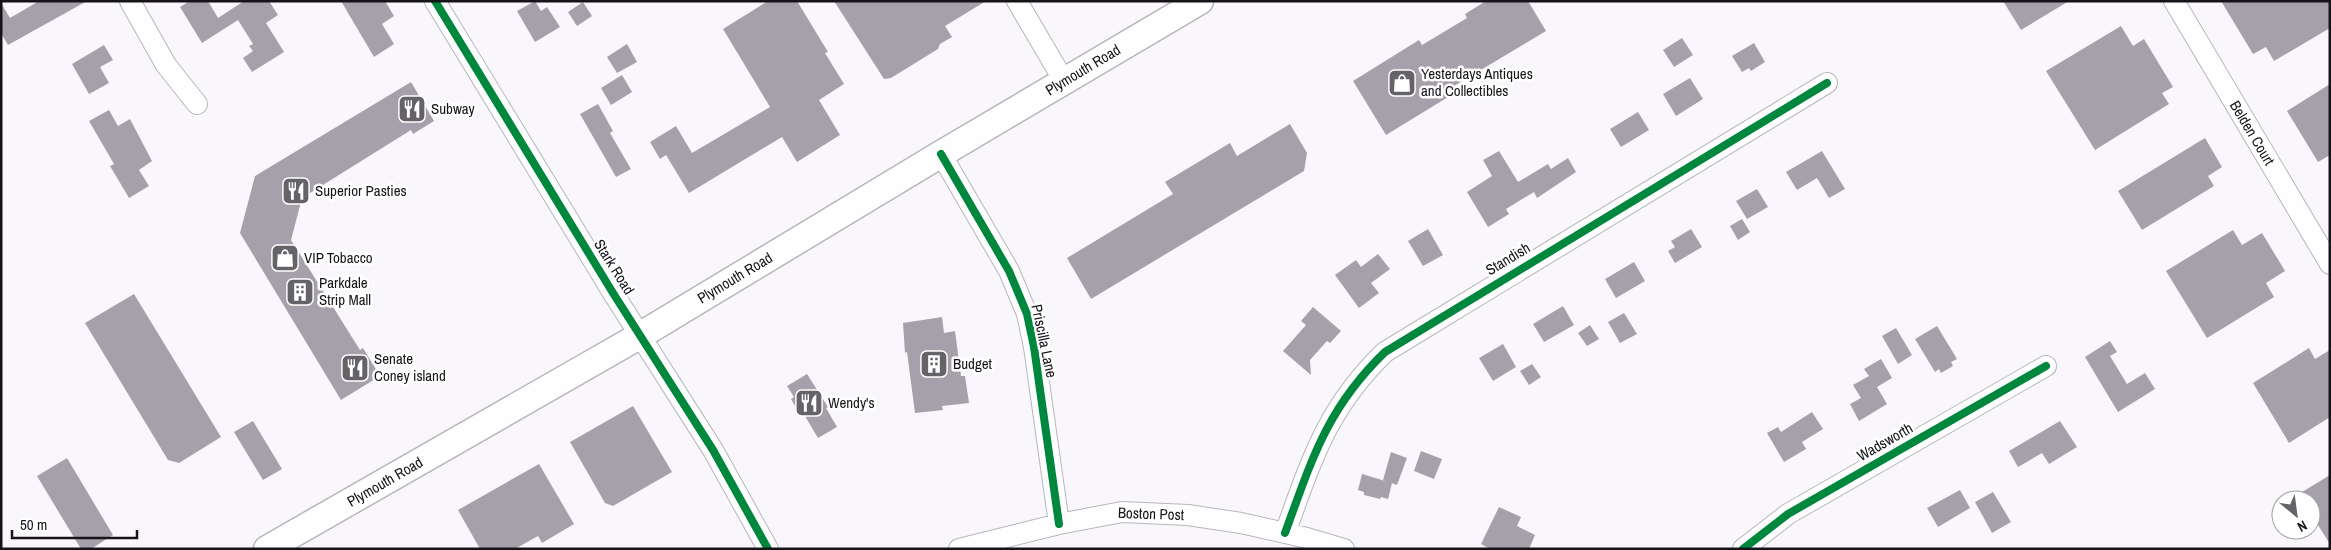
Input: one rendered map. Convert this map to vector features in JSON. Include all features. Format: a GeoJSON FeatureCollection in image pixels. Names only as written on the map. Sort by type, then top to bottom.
{"type":"FeatureCollection","features":[{"type":"Feature","properties":{"kind":"main road","name":"Plymouth Road"},"geometry":{"type":"LineString","coordinates":[[267,549],[641,335],[941,154],[1200,1]]}},
{"type":"Feature","properties":{"kind":"street"},"geometry":{"type":"LineString","coordinates":[[130,1],[166,65],[197,104]]}},
{"type":"Feature","properties":{"kind":"street","name":"Stark Road"},"geometry":{"type":"LineString","coordinates":[[435,1],[723,467],[768,549]]}},
{"type":"Feature","properties":{"kind":"street"},"geometry":{"type":"LineString","coordinates":[[1017,1],[1064,81]]}},
{"type":"Feature","properties":{"kind":"street","name":"Belden Court"},"geometry":{"type":"LineString","coordinates":[[2174,1],[2330,264]]}},
{"type":"Feature","properties":{"kind":"street","name":"Standish"},"geometry":{"type":"LineString","coordinates":[[1285,533],[1316,450],[1331,418],[1355,382],[1385,352],[1826,83]]}},
{"type":"Feature","properties":{"kind":"street","name":"Priscilla Lane"},"geometry":{"type":"LineString","coordinates":[[941,154],[1009,271],[1027,314],[1034,347],[1059,524]]}},
{"type":"Feature","properties":{"kind":"street","name":"Wadsworth"},"geometry":{"type":"LineString","coordinates":[[1743,549],[1788,514],[2046,366]]}},
{"type":"Feature","properties":{"kind":"street","name":"Boston Post"},"geometry":{"type":"LineString","coordinates":[[959,549],[1103,514],[1131,512],[1188,515],[1241,523],[1344,549]]}},
{"type":"Feature","properties":{"kind":"building"},"geometry":{"type":"Polygon","coordinates":[[[39,1],[87,1],[8,45],[1,33],[1,3],[10,18],[39,1]]]}},
{"type":"Feature","properties":{"kind":"building"},"geometry":{"type":"Polygon","coordinates":[[[190,1],[208,1],[218,18],[244,1],[269,1],[278,15],[266,23],[284,52],[252,72],[243,58],[253,51],[249,46],[253,44],[238,20],[202,43],[180,7],[190,1]]]}},
{"type":"Feature","properties":{"kind":"building"},"geometry":{"type":"Polygon","coordinates":[[[341,1],[385,1],[394,16],[382,24],[394,44],[374,57],[341,1]]]}},
{"type":"Feature","properties":{"kind":"building"},"geometry":{"type":"Polygon","coordinates":[[[535,1],[541,11],[547,7],[560,27],[535,42],[517,11],[535,1]]]}},
{"type":"Feature","properties":{"kind":"building"},"geometry":{"type":"Polygon","coordinates":[[[768,1],[797,1],[828,52],[825,53],[844,84],[819,100],[840,135],[797,162],[782,137],[689,193],[666,155],[660,159],[650,142],[676,126],[692,153],[770,107],[723,29],[768,1]]]}},
{"type":"Feature","properties":{"kind":"building"},"geometry":{"type":"Polygon","coordinates":[[[834,1],[986,1],[945,26],[952,37],[940,44],[938,49],[891,78],[884,79],[834,1]]]}},
{"type":"Feature","properties":{"kind":"building"},"geometry":{"type":"Polygon","coordinates":[[[1486,1],[1528,1],[1546,31],[1449,89],[1453,94],[1386,135],[1353,81],[1419,40],[1422,45],[1467,18],[1465,14],[1486,1]]]}},
{"type":"Feature","properties":{"kind":"building"},"geometry":{"type":"Polygon","coordinates":[[[2003,1],[2069,1],[2021,30],[2003,1]]]}},
{"type":"Feature","properties":{"kind":"building"},"geometry":{"type":"Polygon","coordinates":[[[2221,1],[2330,1],[2330,28],[2274,61],[2266,47],[2253,54],[2221,1]]]}},
{"type":"Feature","properties":{"kind":"building"},"geometry":{"type":"Polygon","coordinates":[[[583,2],[592,16],[577,26],[568,12],[583,2]]]}},
{"type":"Feature","properties":{"kind":"building"},"geometry":{"type":"Polygon","coordinates":[[[2121,26],[2133,46],[2144,39],[2173,87],[2162,93],[2169,104],[2095,150],[2046,71],[2121,26]]]}},
{"type":"Feature","properties":{"kind":"building"},"geometry":{"type":"Polygon","coordinates":[[[1682,38],[1693,55],[1674,67],[1663,50],[1682,38]]]}},
{"type":"Feature","properties":{"kind":"building"},"geometry":{"type":"Polygon","coordinates":[[[1754,43],[1765,62],[1751,71],[1749,68],[1742,72],[1732,56],[1754,43]]]}},
{"type":"Feature","properties":{"kind":"building"},"geometry":{"type":"Polygon","coordinates":[[[627,44],[637,62],[617,73],[607,57],[627,44]]]}},
{"type":"Feature","properties":{"kind":"building"},"geometry":{"type":"Polygon","coordinates":[[[104,45],[113,60],[100,67],[109,83],[89,94],[72,64],[104,45]]]}},
{"type":"Feature","properties":{"kind":"building"},"geometry":{"type":"Polygon","coordinates":[[[622,75],[632,92],[611,105],[601,88],[622,75]]]}},
{"type":"Feature","properties":{"kind":"building"},"geometry":{"type":"Polygon","coordinates":[[[1690,78],[1703,99],[1676,116],[1663,94],[1690,78]]]}},
{"type":"Feature","properties":{"kind":"building","name":"Parkdale Strip Mall"},"geometry":{"type":"Polygon","coordinates":[[[411,82],[434,121],[413,134],[411,130],[302,198],[291,240],[360,350],[363,348],[380,376],[341,400],[240,233],[255,176],[411,82]]]}},
{"type":"Feature","properties":{"kind":"building"},"geometry":{"type":"Polygon","coordinates":[[[2330,84],[2330,155],[2318,162],[2287,111],[2330,84]]]}},
{"type":"Feature","properties":{"kind":"building"},"geometry":{"type":"Polygon","coordinates":[[[598,104],[613,131],[610,133],[631,169],[616,177],[580,114],[598,104]]]}},
{"type":"Feature","properties":{"kind":"building"},"geometry":{"type":"Polygon","coordinates":[[[109,110],[118,126],[130,119],[152,161],[139,170],[149,186],[129,198],[110,166],[114,164],[89,121],[109,110]]]}},
{"type":"Feature","properties":{"kind":"building"},"geometry":{"type":"Polygon","coordinates":[[[1638,112],[1649,130],[1621,147],[1610,129],[1638,112]]]}},
{"type":"Feature","properties":{"kind":"building"},"geometry":{"type":"Polygon","coordinates":[[[1290,124],[1307,153],[1304,171],[1091,299],[1067,258],[1173,194],[1165,182],[1230,143],[1237,156],[1290,124]]]}},
{"type":"Feature","properties":{"kind":"building"},"geometry":{"type":"Polygon","coordinates":[[[2205,138],[2222,167],[2208,176],[2214,186],[2142,230],[2118,191],[2205,138]]]}},
{"type":"Feature","properties":{"kind":"building"},"geometry":{"type":"Polygon","coordinates":[[[1499,151],[1518,182],[1548,164],[1551,169],[1568,158],[1576,172],[1537,198],[1534,192],[1506,209],[1509,214],[1488,227],[1467,192],[1492,176],[1483,160],[1499,151]]]}},
{"type":"Feature","properties":{"kind":"building"},"geometry":{"type":"Polygon","coordinates":[[[1822,151],[1845,189],[1829,198],[1817,178],[1797,190],[1786,172],[1822,151]]]}},
{"type":"Feature","properties":{"kind":"building"},"geometry":{"type":"Polygon","coordinates":[[[1757,189],[1768,207],[1747,219],[1736,201],[1757,189]]]}},
{"type":"Feature","properties":{"kind":"building"},"geometry":{"type":"Polygon","coordinates":[[[1742,219],[1750,232],[1738,240],[1730,226],[1742,219]]]}},
{"type":"Feature","properties":{"kind":"building"},"geometry":{"type":"Polygon","coordinates":[[[1428,229],[1443,255],[1423,266],[1408,241],[1428,229]]]}},
{"type":"Feature","properties":{"kind":"building"},"geometry":{"type":"Polygon","coordinates":[[[1691,229],[1702,247],[1675,263],[1668,251],[1675,247],[1671,241],[1691,229]]]}},
{"type":"Feature","properties":{"kind":"building"},"geometry":{"type":"Polygon","coordinates":[[[2233,230],[2242,245],[2262,233],[2285,271],[2266,283],[2274,297],[2207,338],[2166,271],[2233,230]]]}},
{"type":"Feature","properties":{"kind":"building"},"geometry":{"type":"Polygon","coordinates":[[[1378,254],[1390,269],[1371,283],[1379,293],[1359,308],[1335,275],[1356,260],[1361,267],[1378,254]]]}},
{"type":"Feature","properties":{"kind":"building"},"geometry":{"type":"Polygon","coordinates":[[[1634,262],[1645,281],[1616,298],[1605,279],[1634,262]]]}},
{"type":"Feature","properties":{"kind":"building"},"geometry":{"type":"Polygon","coordinates":[[[134,294],[221,437],[179,463],[168,460],[85,323],[134,294]]]}},
{"type":"Feature","properties":{"kind":"building"},"geometry":{"type":"Polygon","coordinates":[[[1563,306],[1574,325],[1544,342],[1533,324],[1563,306]]]}},
{"type":"Feature","properties":{"kind":"building"},"geometry":{"type":"Polygon","coordinates":[[[1313,307],[1341,331],[1330,343],[1327,341],[1310,360],[1311,375],[1283,351],[1306,325],[1301,321],[1313,307]]]}},
{"type":"Feature","properties":{"kind":"building"},"geometry":{"type":"Polygon","coordinates":[[[1624,313],[1637,334],[1620,343],[1608,322],[1624,313]]]}},
{"type":"Feature","properties":{"kind":"building","name":"Budget"},"geometry":{"type":"Polygon","coordinates":[[[942,317],[944,333],[955,331],[961,376],[965,376],[969,403],[942,406],[943,410],[915,413],[907,352],[905,353],[903,323],[942,317]]]}},
{"type":"Feature","properties":{"kind":"building"},"geometry":{"type":"Polygon","coordinates":[[[1590,325],[1599,339],[1587,346],[1578,333],[1590,325]]]}},
{"type":"Feature","properties":{"kind":"building"},"geometry":{"type":"Polygon","coordinates":[[[1937,326],[1957,359],[1951,362],[1953,366],[1941,373],[1939,369],[1935,372],[1915,339],[1937,326]]]}},
{"type":"Feature","properties":{"kind":"building"},"geometry":{"type":"Polygon","coordinates":[[[1896,328],[1912,355],[1898,364],[1882,336],[1896,328]]]}},
{"type":"Feature","properties":{"kind":"building"},"geometry":{"type":"Polygon","coordinates":[[[2110,341],[2117,352],[2110,356],[2127,384],[2145,373],[2155,389],[2118,412],[2085,357],[2110,341]]]}},
{"type":"Feature","properties":{"kind":"building"},"geometry":{"type":"Polygon","coordinates":[[[1503,344],[1516,367],[1493,381],[1479,358],[1503,344]]]}},
{"type":"Feature","properties":{"kind":"building"},"geometry":{"type":"Polygon","coordinates":[[[2309,348],[2315,359],[2330,350],[2330,417],[2289,443],[2253,383],[2309,348]]]}},
{"type":"Feature","properties":{"kind":"building"},"geometry":{"type":"Polygon","coordinates":[[[1881,359],[1892,378],[1877,387],[1887,404],[1859,421],[1850,404],[1861,398],[1853,385],[1869,376],[1864,369],[1881,359]]]}},
{"type":"Feature","properties":{"kind":"building"},"geometry":{"type":"Polygon","coordinates":[[[1532,364],[1541,377],[1529,385],[1520,371],[1532,364]]]}},
{"type":"Feature","properties":{"kind":"building","name":"Wendy's"},"geometry":{"type":"Polygon","coordinates":[[[807,374],[828,407],[826,408],[837,427],[818,438],[802,411],[799,413],[791,399],[794,397],[787,386],[807,374]]]}},
{"type":"Feature","properties":{"kind":"building"},"geometry":{"type":"Polygon","coordinates":[[[633,406],[672,472],[613,506],[605,503],[570,442],[633,406]]]}},
{"type":"Feature","properties":{"kind":"building"},"geometry":{"type":"Polygon","coordinates":[[[1812,412],[1823,429],[1802,442],[1806,449],[1784,462],[1767,433],[1778,427],[1781,432],[1812,412]]]}},
{"type":"Feature","properties":{"kind":"building"},"geometry":{"type":"Polygon","coordinates":[[[253,421],[282,469],[263,480],[234,432],[253,421]]]}},
{"type":"Feature","properties":{"kind":"building"},"geometry":{"type":"Polygon","coordinates":[[[2060,421],[2077,447],[2049,464],[2042,453],[2018,467],[2009,451],[2060,421]]]}},
{"type":"Feature","properties":{"kind":"building"},"geometry":{"type":"Polygon","coordinates":[[[1421,451],[1442,459],[1434,479],[1414,471],[1421,451]]]}},
{"type":"Feature","properties":{"kind":"building"},"geometry":{"type":"Polygon","coordinates":[[[1391,452],[1407,458],[1397,485],[1383,480],[1391,452]]]}},
{"type":"Feature","properties":{"kind":"building"},"geometry":{"type":"Polygon","coordinates":[[[67,458],[113,535],[91,549],[81,549],[37,476],[67,458]]]}},
{"type":"Feature","properties":{"kind":"building"},"geometry":{"type":"Polygon","coordinates":[[[539,464],[574,524],[542,543],[538,536],[515,549],[480,549],[458,510],[539,464]]]}},
{"type":"Feature","properties":{"kind":"building"},"geometry":{"type":"Polygon","coordinates":[[[1362,474],[1392,483],[1388,499],[1364,495],[1364,492],[1358,490],[1362,474]]]}},
{"type":"Feature","properties":{"kind":"building"},"geometry":{"type":"Polygon","coordinates":[[[2330,475],[2330,544],[2321,530],[2321,490],[2305,490],[2330,475]]]}},
{"type":"Feature","properties":{"kind":"building"},"geometry":{"type":"Polygon","coordinates":[[[1960,490],[1970,508],[1938,527],[1927,508],[1960,490]]]}},
{"type":"Feature","properties":{"kind":"building"},"geometry":{"type":"Polygon","coordinates":[[[1993,492],[2011,522],[1992,533],[1975,502],[1993,492]]]}},
{"type":"Feature","properties":{"kind":"building"},"geometry":{"type":"Polygon","coordinates":[[[1499,507],[1521,517],[1517,526],[1535,535],[1529,549],[1490,549],[1481,544],[1499,507]]]}},
{"type":"Feature","properties":{"kind":"cycle path"},"geometry":{"type":"LineString","coordinates":[[435,1],[613,293],[713,450],[768,549]]}},
{"type":"Feature","properties":{"kind":"cycle path"},"geometry":{"type":"LineString","coordinates":[[1285,533],[1313,458],[1335,414],[1365,373],[1385,352],[1827,83]]}},
{"type":"Feature","properties":{"kind":"cycle path"},"geometry":{"type":"LineString","coordinates":[[941,154],[1009,271],[1027,314],[1034,347],[1059,524]]}},
{"type":"Feature","properties":{"kind":"cycle path"},"geometry":{"type":"LineString","coordinates":[[1743,549],[1788,514],[2046,366]]}},
{"type":"Feature","properties":{"kind":"place","name":"Yesterdays Antiques and Collectibles"},"geometry":{"type":"Point","coordinates":[1402,83]}},
{"type":"Feature","properties":{"kind":"place","name":"Subway"},"geometry":{"type":"Point","coordinates":[412,109]}},
{"type":"Feature","properties":{"kind":"place","name":"Superior Pasties"},"geometry":{"type":"Point","coordinates":[296,191]}},
{"type":"Feature","properties":{"kind":"place","name":"VIP Tobacco"},"geometry":{"type":"Point","coordinates":[285,258]}},
{"type":"Feature","properties":{"kind":"place","name":"Parkdale Strip Mall"},"geometry":{"type":"Point","coordinates":[300,292]}},
{"type":"Feature","properties":{"kind":"place","name":"Budget"},"geometry":{"type":"Point","coordinates":[934,364]}},
{"type":"Feature","properties":{"kind":"place","name":"Senate Coney island"},"geometry":{"type":"Point","coordinates":[355,368]}},
{"type":"Feature","properties":{"kind":"place","name":"Wendy's"},"geometry":{"type":"Point","coordinates":[809,403]}}]}
